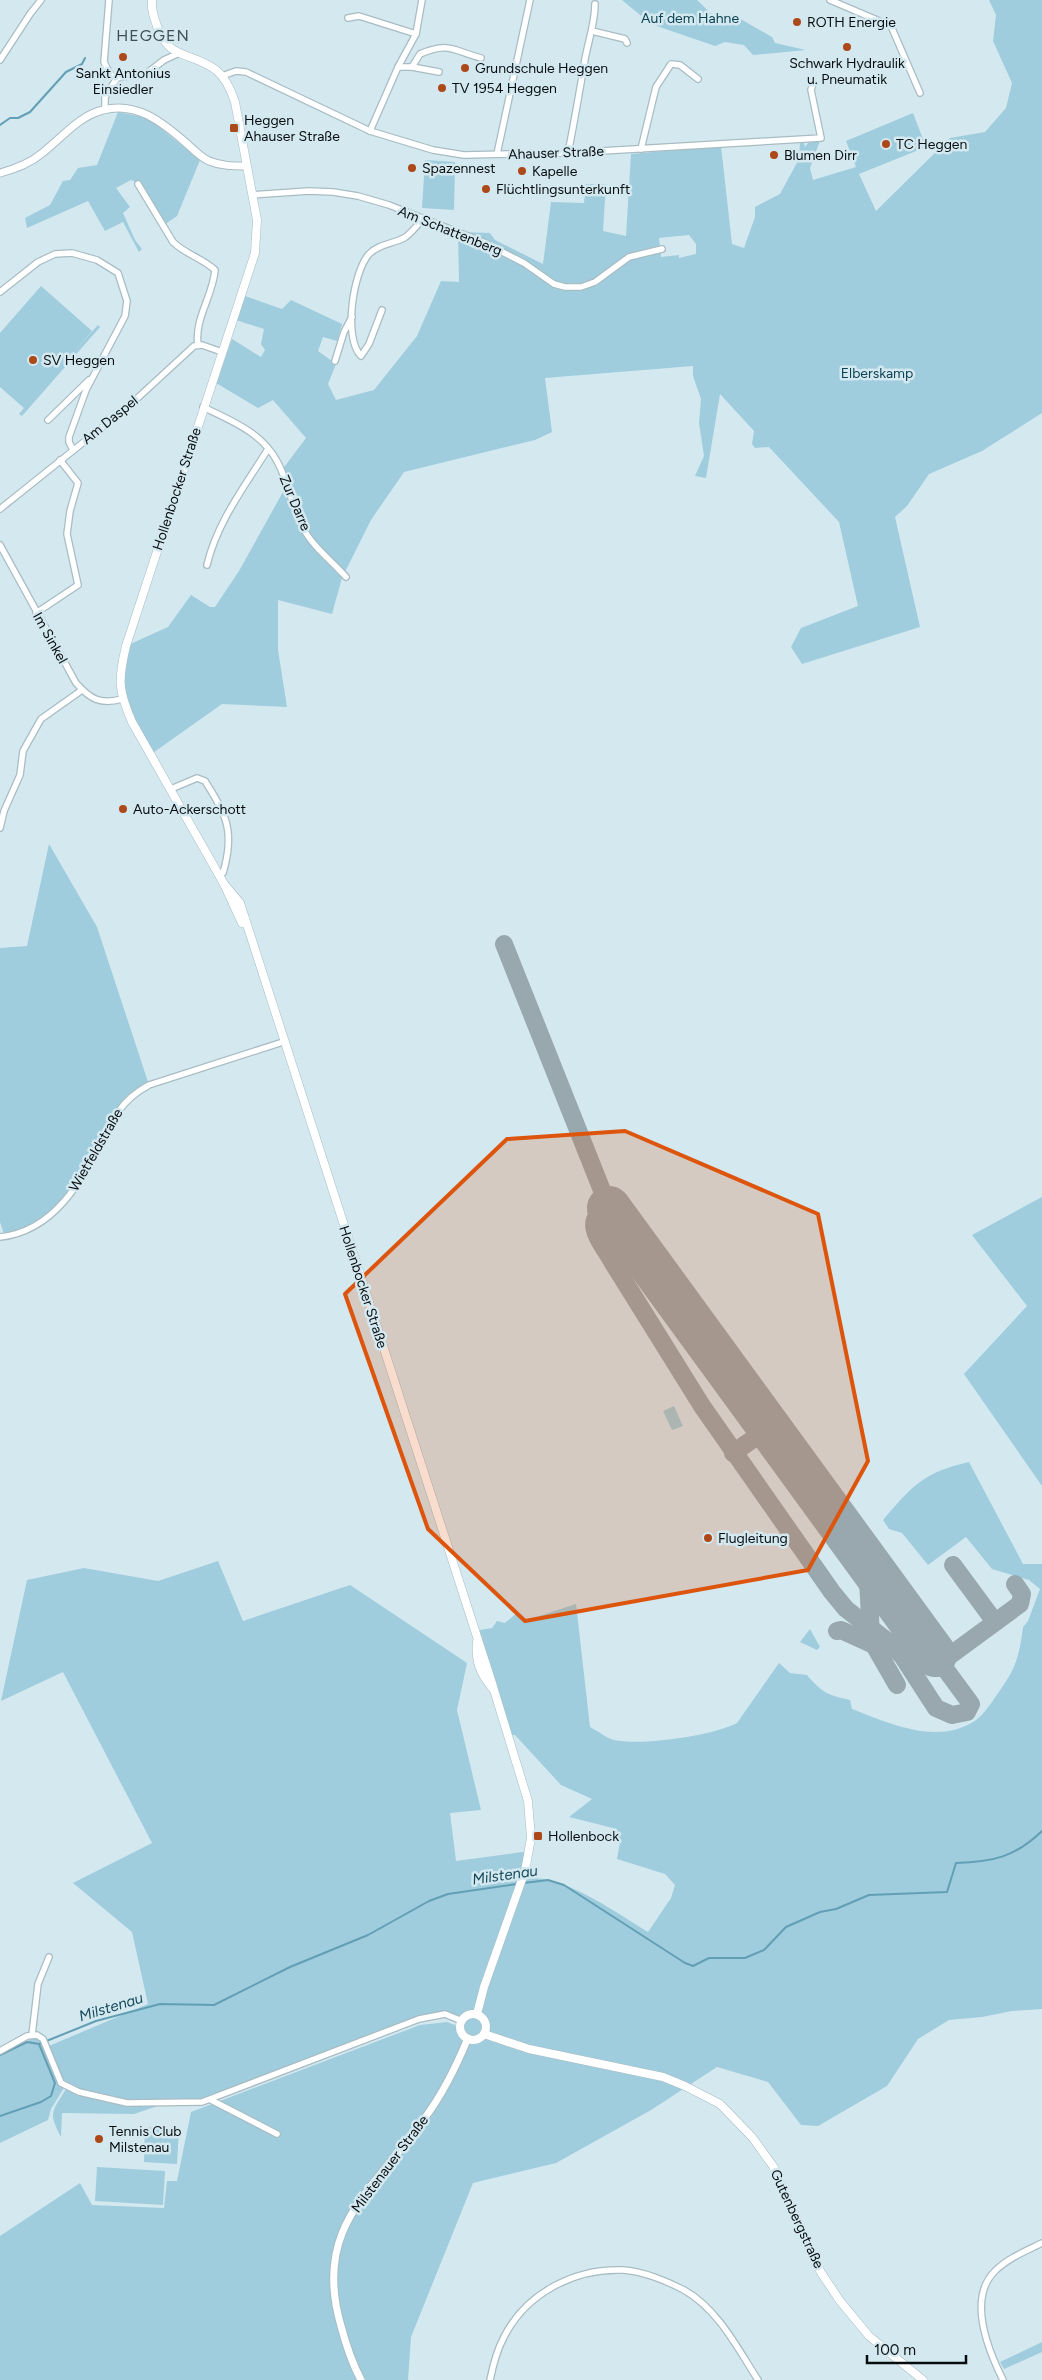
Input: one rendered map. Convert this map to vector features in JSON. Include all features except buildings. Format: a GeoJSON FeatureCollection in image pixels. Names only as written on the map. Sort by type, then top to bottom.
{"type":"FeatureCollection","features":[{"type":"Feature","properties":{"kind":"main road"},"geometry":{"type":"LineString","coordinates":[[152,0],[151,9],[160,35],[166,45],[177,54],[207,64],[222,76]]}},
{"type":"Feature","properties":{"kind":"main road","name":"Hollenbocker Straße"},"geometry":{"type":"LineString","coordinates":[[222,76],[229,86],[235,102],[257,220],[255,253],[126,646],[121,668],[120,686],[122,699],[132,722],[224,884],[248,934],[477,1640],[529,1808],[531,1838],[521,1884],[487,1978],[477,2014]]}},
{"type":"Feature","properties":{"kind":"main road"},"geometry":{"type":"LineString","coordinates":[[477,2014],[486,2023],[484,2034],[476,2040],[468,2038],[462,2032],[462,2021],[468,2015],[477,2014]]}},
{"type":"Feature","properties":{"kind":"main road","name":"Gutenbergstraße"},"geometry":{"type":"LineString","coordinates":[[484,2034],[529,2049],[663,2077],[686,2086],[720,2104],[752,2137],[773,2166],[820,2271],[840,2302],[869,2336],[923,2380]]}},
{"type":"Feature","properties":{"kind":"street"},"geometry":{"type":"LineString","coordinates":[[0,60],[41,0]]}},
{"type":"Feature","properties":{"kind":"street"},"geometry":{"type":"LineString","coordinates":[[109,0],[104,62],[110,74],[117,78],[147,73],[164,60],[177,54]]}},
{"type":"Feature","properties":{"kind":"street"},"geometry":{"type":"LineString","coordinates":[[370,131],[398,67],[416,34],[422,0]]}},
{"type":"Feature","properties":{"kind":"street"},"geometry":{"type":"LineString","coordinates":[[497,154],[530,0]]}},
{"type":"Feature","properties":{"kind":"street"},"geometry":{"type":"LineString","coordinates":[[830,0],[891,26],[920,93]]}},
{"type":"Feature","properties":{"kind":"street"},"geometry":{"type":"LineString","coordinates":[[568,153],[592,31],[595,4]]}},
{"type":"Feature","properties":{"kind":"street"},"geometry":{"type":"LineString","coordinates":[[348,18],[359,16],[416,34]]}},
{"type":"Feature","properties":{"kind":"street"},"geometry":{"type":"LineString","coordinates":[[592,31],[625,38],[627,43]]}},
{"type":"Feature","properties":{"kind":"street"},"geometry":{"type":"LineString","coordinates":[[412,67],[420,54],[440,47],[460,49],[480,58]]}},
{"type":"Feature","properties":{"kind":"street"},"geometry":{"type":"LineString","coordinates":[[641,149],[656,87],[671,64],[680,65],[698,79]]}},
{"type":"Feature","properties":{"kind":"street"},"geometry":{"type":"LineString","coordinates":[[398,67],[412,67],[440,72]]}},
{"type":"Feature","properties":{"kind":"street","name":"Ahauser Straße"},"geometry":{"type":"LineString","coordinates":[[222,76],[236,71],[246,72],[370,131],[433,150],[464,155],[568,153],[821,138],[812,90],[813,83]]}},
{"type":"Feature","properties":{"kind":"street"},"geometry":{"type":"LineString","coordinates":[[105,109],[105,97],[117,78]]}},
{"type":"Feature","properties":{"kind":"street"},"geometry":{"type":"LineString","coordinates":[[0,173],[18,168],[41,155],[73,126],[94,112],[105,109],[126,108],[146,114],[166,126],[207,160],[221,165],[246,166]]}},
{"type":"Feature","properties":{"kind":"street"},"geometry":{"type":"LineString","coordinates":[[138,184],[173,242],[181,250],[203,260],[215,270],[214,281],[199,322],[196,336],[198,345],[222,352]]}},
{"type":"Feature","properties":{"kind":"street","name":"Am Schattenberg"},"geometry":{"type":"LineString","coordinates":[[252,195],[287,192],[333,192],[389,205],[483,242],[524,263],[554,284],[565,287],[581,287],[595,282],[629,257],[662,249]]}},
{"type":"Feature","properties":{"kind":"street"},"geometry":{"type":"LineString","coordinates":[[382,310],[369,344],[361,356],[352,338],[352,296],[355,284],[368,255],[382,245],[404,237],[423,219]]}},
{"type":"Feature","properties":{"kind":"street"},"geometry":{"type":"LineString","coordinates":[[0,292],[38,262],[55,254],[72,252],[97,260],[118,273],[127,301],[125,316],[92,377],[69,437],[69,442],[74,450]]}},
{"type":"Feature","properties":{"kind":"street"},"geometry":{"type":"LineString","coordinates":[[335,361],[344,332],[353,315]]}},
{"type":"Feature","properties":{"kind":"street","name":"Am Daspel"},"geometry":{"type":"LineString","coordinates":[[0,509],[130,404],[198,345]]}},
{"type":"Feature","properties":{"kind":"street"},"geometry":{"type":"LineString","coordinates":[[48,420],[92,377]]}},
{"type":"Feature","properties":{"kind":"street","name":"Zur Darre"},"geometry":{"type":"LineString","coordinates":[[203,407],[246,428],[268,449],[278,462],[303,528],[310,539],[346,577]]}},
{"type":"Feature","properties":{"kind":"street"},"geometry":{"type":"LineString","coordinates":[[207,565],[211,549],[226,516],[268,449]]}},
{"type":"Feature","properties":{"kind":"street"},"geometry":{"type":"LineString","coordinates":[[36,613],[78,586],[67,534],[70,511],[78,483],[60,460]]}},
{"type":"Feature","properties":{"kind":"street","name":"Im Sinkel"},"geometry":{"type":"LineString","coordinates":[[0,544],[2,553],[76,683],[92,699],[98,701],[122,699]]}},
{"type":"Feature","properties":{"kind":"street"},"geometry":{"type":"LineString","coordinates":[[0,828],[2,810],[20,776],[23,751],[41,719],[82,690]]}},
{"type":"Feature","properties":{"kind":"street"},"geometry":{"type":"LineString","coordinates":[[171,789],[197,778],[206,781],[216,797],[229,829],[229,853],[223,872],[219,875]]}},
{"type":"Feature","properties":{"kind":"street","name":"Wietfeldstraße"},"geometry":{"type":"LineString","coordinates":[[0,1237],[20,1232],[36,1225],[64,1204],[118,1112],[129,1098],[140,1090],[149,1085],[283,1042]]}},
{"type":"Feature","properties":{"kind":"street"},"geometry":{"type":"LineString","coordinates":[[32,2035],[38,1984],[49,1957]]}},
{"type":"Feature","properties":{"kind":"street"},"geometry":{"type":"LineString","coordinates":[[0,2051],[32,2035],[37,2035],[42,2039],[48,2050],[61,2083],[79,2092],[127,2103],[175,2104],[211,2100],[419,2019],[445,2014],[462,2021]]}},
{"type":"Feature","properties":{"kind":"street","name":"Milstenauer Straße"},"geometry":{"type":"LineString","coordinates":[[360,2380],[346,2344],[335,2306],[332,2269],[337,2246],[356,2206],[436,2102],[452,2075],[468,2038]]}},
{"type":"Feature","properties":{"kind":"street"},"geometry":{"type":"LineString","coordinates":[[211,2100],[277,2134]]}},
{"type":"Feature","properties":{"kind":"street"},"geometry":{"type":"LineString","coordinates":[[1003,2380],[992,2354],[983,2323],[982,2293],[996,2270],[1042,2243]]}},
{"type":"Feature","properties":{"kind":"street"},"geometry":{"type":"LineString","coordinates":[[490,2380],[504,2336],[523,2309],[545,2291],[569,2278],[625,2270],[655,2278],[685,2290],[708,2309],[734,2341],[758,2380]]}},
{"type":"Feature","properties":{"kind":"highlighted area"},"geometry":{"type":"Polygon","coordinates":[[[625,1131],[818,1214],[868,1461],[808,1570],[525,1621],[428,1529],[345,1294],[507,1139],[625,1131]]]}},
{"type":"Feature","properties":{"kind":"green space","name":"Auf dem Hahne"},"geometry":{"type":"Polygon","coordinates":[[[622,0],[697,0],[720,22],[732,14],[772,37],[775,43],[806,50],[753,55],[744,45],[725,42],[715,46],[651,24],[622,0]]]}},
{"type":"Feature","properties":{"kind":"green space","name":"Elberskamp"},"geometry":{"type":"Polygon","coordinates":[[[989,0],[1042,0],[1042,413],[982,451],[929,474],[907,506],[895,517],[920,627],[802,664],[791,647],[801,628],[858,606],[839,522],[769,447],[755,448],[752,444],[754,431],[720,394],[706,478],[695,476],[704,456],[699,423],[701,399],[693,376],[693,366],[545,378],[552,432],[535,440],[404,472],[371,520],[342,578],[332,614],[278,600],[278,650],[287,707],[222,704],[150,755],[122,699],[126,646],[168,627],[191,595],[210,607],[215,607],[239,571],[284,490],[279,474],[306,438],[273,400],[258,408],[216,383],[232,339],[261,357],[265,350],[261,344],[264,329],[236,320],[245,296],[282,309],[291,300],[342,324],[337,341],[323,337],[318,351],[336,364],[328,384],[336,400],[374,390],[417,336],[441,281],[459,282],[458,232],[490,233],[495,240],[543,264],[551,202],[584,203],[586,184],[606,184],[603,231],[626,236],[631,154],[721,146],[732,244],[744,248],[755,217],[755,207],[780,194],[799,159],[800,143],[804,143],[805,147],[808,143],[821,138],[810,168],[813,180],[856,167],[846,141],[913,113],[926,147],[859,174],[876,211],[950,138],[985,132],[1006,108],[1012,83],[993,41],[996,15],[989,0]],[[689,235],[659,238],[661,257],[679,255],[679,258],[696,254],[696,244],[689,235]]]}},
{"type":"Feature","properties":{"kind":"green space"},"geometry":{"type":"Polygon","coordinates":[[[118,112],[148,118],[200,160],[177,216],[164,225],[139,183],[131,180],[116,188],[130,207],[123,213],[135,240],[142,249],[139,252],[123,222],[105,231],[88,201],[27,228],[25,218],[50,205],[63,181],[70,180],[78,168],[97,165],[118,112]]]}},
{"type":"Feature","properties":{"kind":"green space"},"geometry":{"type":"Polygon","coordinates":[[[425,160],[455,162],[454,210],[422,208],[425,160]]]}},
{"type":"Feature","properties":{"kind":"green space","name":"SV Heggen"},"geometry":{"type":"Polygon","coordinates":[[[41,286],[92,331],[69,357],[98,325],[100,327],[22,416],[19,414],[24,408],[0,387],[0,333],[41,286]]]}},
{"type":"Feature","properties":{"kind":"green space"},"geometry":{"type":"Polygon","coordinates":[[[49,844],[97,927],[149,1085],[129,1098],[70,1195],[49,1217],[5,1237],[0,1222],[0,948],[27,946],[49,844]]]}},
{"type":"Feature","properties":{"kind":"green space"},"geometry":{"type":"Polygon","coordinates":[[[1042,1197],[1042,1486],[964,1374],[1027,1306],[972,1235],[1042,1197]]]}},
{"type":"Feature","properties":{"kind":"green space"},"geometry":{"type":"Polygon","coordinates":[[[674,1406],[683,1426],[672,1430],[663,1411],[674,1406]]]}},
{"type":"Feature","properties":{"kind":"green space"},"geometry":{"type":"Polygon","coordinates":[[[969,1462],[1023,1564],[1042,1564],[1042,2009],[1012,2011],[982,2017],[949,2020],[918,2039],[887,2086],[818,2126],[801,2125],[768,2082],[717,2067],[651,2110],[556,2163],[473,2183],[411,2337],[408,2380],[0,2380],[0,2236],[80,2183],[92,2205],[164,2208],[167,2181],[177,2181],[191,2112],[420,2025],[447,2022],[455,2025],[461,2038],[460,2024],[445,2014],[432,2015],[211,2100],[127,2103],[65,2086],[51,2109],[48,2120],[0,2143],[0,2056],[42,2033],[49,2046],[148,2004],[132,1932],[73,1883],[152,1843],[63,1672],[1,1701],[27,1580],[84,1568],[158,1581],[218,1561],[243,1621],[350,1585],[467,1663],[457,1710],[481,1810],[450,1813],[456,1861],[530,1851],[523,1880],[537,1878],[570,1887],[605,1905],[648,1932],[671,1898],[675,1885],[665,1874],[617,1859],[620,1842],[617,1829],[569,1817],[592,1799],[561,1785],[515,1735],[508,1735],[474,1631],[492,1628],[497,1621],[505,1623],[517,1613],[527,1620],[576,1604],[590,1727],[614,1740],[641,1742],[676,1739],[711,1732],[737,1723],[779,1663],[790,1673],[807,1675],[817,1686],[826,1692],[836,1697],[850,1700],[852,1709],[881,1720],[928,1732],[944,1732],[959,1729],[983,1714],[1008,1679],[1018,1656],[1023,1627],[1028,1621],[1040,1589],[1029,1580],[992,1569],[966,1537],[928,1565],[902,1533],[889,1529],[883,1520],[902,1498],[920,1482],[941,1470],[969,1462]]]}},
{"type":"Feature","properties":{"kind":"green space"},"geometry":{"type":"Polygon","coordinates":[[[810,1629],[820,1647],[817,1650],[800,1642],[810,1629]]]}},
{"type":"Feature","properties":{"kind":"green space"},"geometry":{"type":"Polygon","coordinates":[[[66,2089],[89,2098],[111,2103],[158,2106],[134,2114],[62,2113],[61,2137],[54,2122],[53,2112],[66,2089]]]}},
{"type":"Feature","properties":{"kind":"green space"},"geometry":{"type":"Polygon","coordinates":[[[145,2127],[179,2129],[177,2164],[144,2162],[145,2127]]]}},
{"type":"Feature","properties":{"kind":"green space"},"geometry":{"type":"Polygon","coordinates":[[[97,2167],[165,2171],[163,2205],[95,2201],[97,2167]]]}},
{"type":"Feature","properties":{"kind":"green space"},"geometry":{"type":"Polygon","coordinates":[[[1042,2342],[1042,2352],[1004,2369],[1000,2362],[1042,2342]]]}},
{"type":"Feature","properties":{"kind":"waterway"},"geometry":{"type":"LineString","coordinates":[[0,125],[10,118],[18,118],[30,112],[66,72],[82,64],[85,58]]}},
{"type":"Feature","properties":{"kind":"waterway","name":"Milstenau"},"geometry":{"type":"LineString","coordinates":[[524,1883],[548,1880],[564,1885],[685,1963],[693,1966],[709,1958],[745,1958],[764,1950],[786,1927],[820,1912],[836,1909],[869,1895],[947,1892],[956,1863],[981,1861],[1003,1856],[1022,1847],[1042,1831]]}},
{"type":"Feature","properties":{"kind":"waterway","name":"Milstenau"},"geometry":{"type":"LineString","coordinates":[[0,2116],[41,2102],[51,2096],[55,2083],[39,2044],[96,2021],[160,2004],[214,2005],[290,1967],[368,1935],[429,1901],[448,1894],[517,1884]]}},
{"type":"Feature","properties":{"kind":"waterway"},"geometry":{"type":"LineString","coordinates":[[0,2055],[27,2042],[39,2044]]}},
{"type":"Feature","properties":{"kind":"taxiway"},"geometry":{"type":"LineString","coordinates":[[504,944],[609,1208],[600,1213],[595,1219],[594,1225],[599,1240],[613,1263]]}},
{"type":"Feature","properties":{"kind":"taxiway"},"geometry":{"type":"LineString","coordinates":[[636,1245],[630,1243],[618,1247],[613,1263],[702,1406],[832,1592],[846,1609],[890,1643],[903,1657],[936,1708],[952,1715],[967,1712],[971,1704],[935,1655]]}},
{"type":"Feature","properties":{"kind":"taxiway"},"geometry":{"type":"LineString","coordinates":[[733,1453],[769,1428]]}},
{"type":"Feature","properties":{"kind":"taxiway"},"geometry":{"type":"LineString","coordinates":[[867,1562],[871,1635]]}},
{"type":"Feature","properties":{"kind":"taxiway"},"geometry":{"type":"LineString","coordinates":[[953,1565],[995,1622]]}},
{"type":"Feature","properties":{"kind":"taxiway"},"geometry":{"type":"LineString","coordinates":[[935,1655],[941,1657],[952,1654],[1020,1604],[1022,1594],[1015,1584]]}},
{"type":"Feature","properties":{"kind":"taxiway"},"geometry":{"type":"LineString","coordinates":[[890,1643],[895,1644],[907,1640],[913,1630],[913,1625]]}},
{"type":"Feature","properties":{"kind":"taxiway"},"geometry":{"type":"LineString","coordinates":[[837,1631],[841,1630],[874,1645],[897,1685]]}},
{"type":"Feature","properties":{"kind":"runway"},"geometry":{"type":"LineString","coordinates":[[609,1208],[935,1655]]}},
{"type":"Feature","properties":{"kind":"place","name":"ROTH Energie"},"geometry":{"type":"Point","coordinates":[797,22]}},
{"type":"Feature","properties":{"kind":"place","name":"Schwark Hydraulik u. Pneumatik"},"geometry":{"type":"Point","coordinates":[847,47]}},
{"type":"Feature","properties":{"kind":"place","name":"Sankt Antonius Einsiedler"},"geometry":{"type":"Point","coordinates":[123,57]}},
{"type":"Feature","properties":{"kind":"place","name":"Grundschule Heggen"},"geometry":{"type":"Point","coordinates":[465,68]}},
{"type":"Feature","properties":{"kind":"place","name":"TV 1954 Heggen"},"geometry":{"type":"Point","coordinates":[442,88]}},
{"type":"Feature","properties":{"kind":"place","name":"Heggen Ahauser Straße"},"geometry":{"type":"Point","coordinates":[234,128]}},
{"type":"Feature","properties":{"kind":"place","name":"TC Heggen"},"geometry":{"type":"Point","coordinates":[886,144]}},
{"type":"Feature","properties":{"kind":"place","name":"Blumen Dirr"},"geometry":{"type":"Point","coordinates":[774,155]}},
{"type":"Feature","properties":{"kind":"place","name":"Spazennest"},"geometry":{"type":"Point","coordinates":[412,168]}},
{"type":"Feature","properties":{"kind":"place","name":"Kapelle"},"geometry":{"type":"Point","coordinates":[522,171]}},
{"type":"Feature","properties":{"kind":"place","name":"Flüchtlingsunterkunft"},"geometry":{"type":"Point","coordinates":[486,189]}},
{"type":"Feature","properties":{"kind":"place","name":"SV Heggen"},"geometry":{"type":"Point","coordinates":[33,360]}},
{"type":"Feature","properties":{"kind":"place","name":"Auto-Ackerschott"},"geometry":{"type":"Point","coordinates":[123,809]}},
{"type":"Feature","properties":{"kind":"place","name":"Flugleitung"},"geometry":{"type":"Point","coordinates":[708,1538]}},
{"type":"Feature","properties":{"kind":"place","name":"Hollenbock"},"geometry":{"type":"Point","coordinates":[538,1836]}},
{"type":"Feature","properties":{"kind":"place","name":"Tennis Club Milstenau"},"geometry":{"type":"Point","coordinates":[99,2139]}},
{"type":"Feature","properties":{"kind":"district","name":"HEGGEN"},"geometry":{"type":"Point","coordinates":[153,35]}}]}
